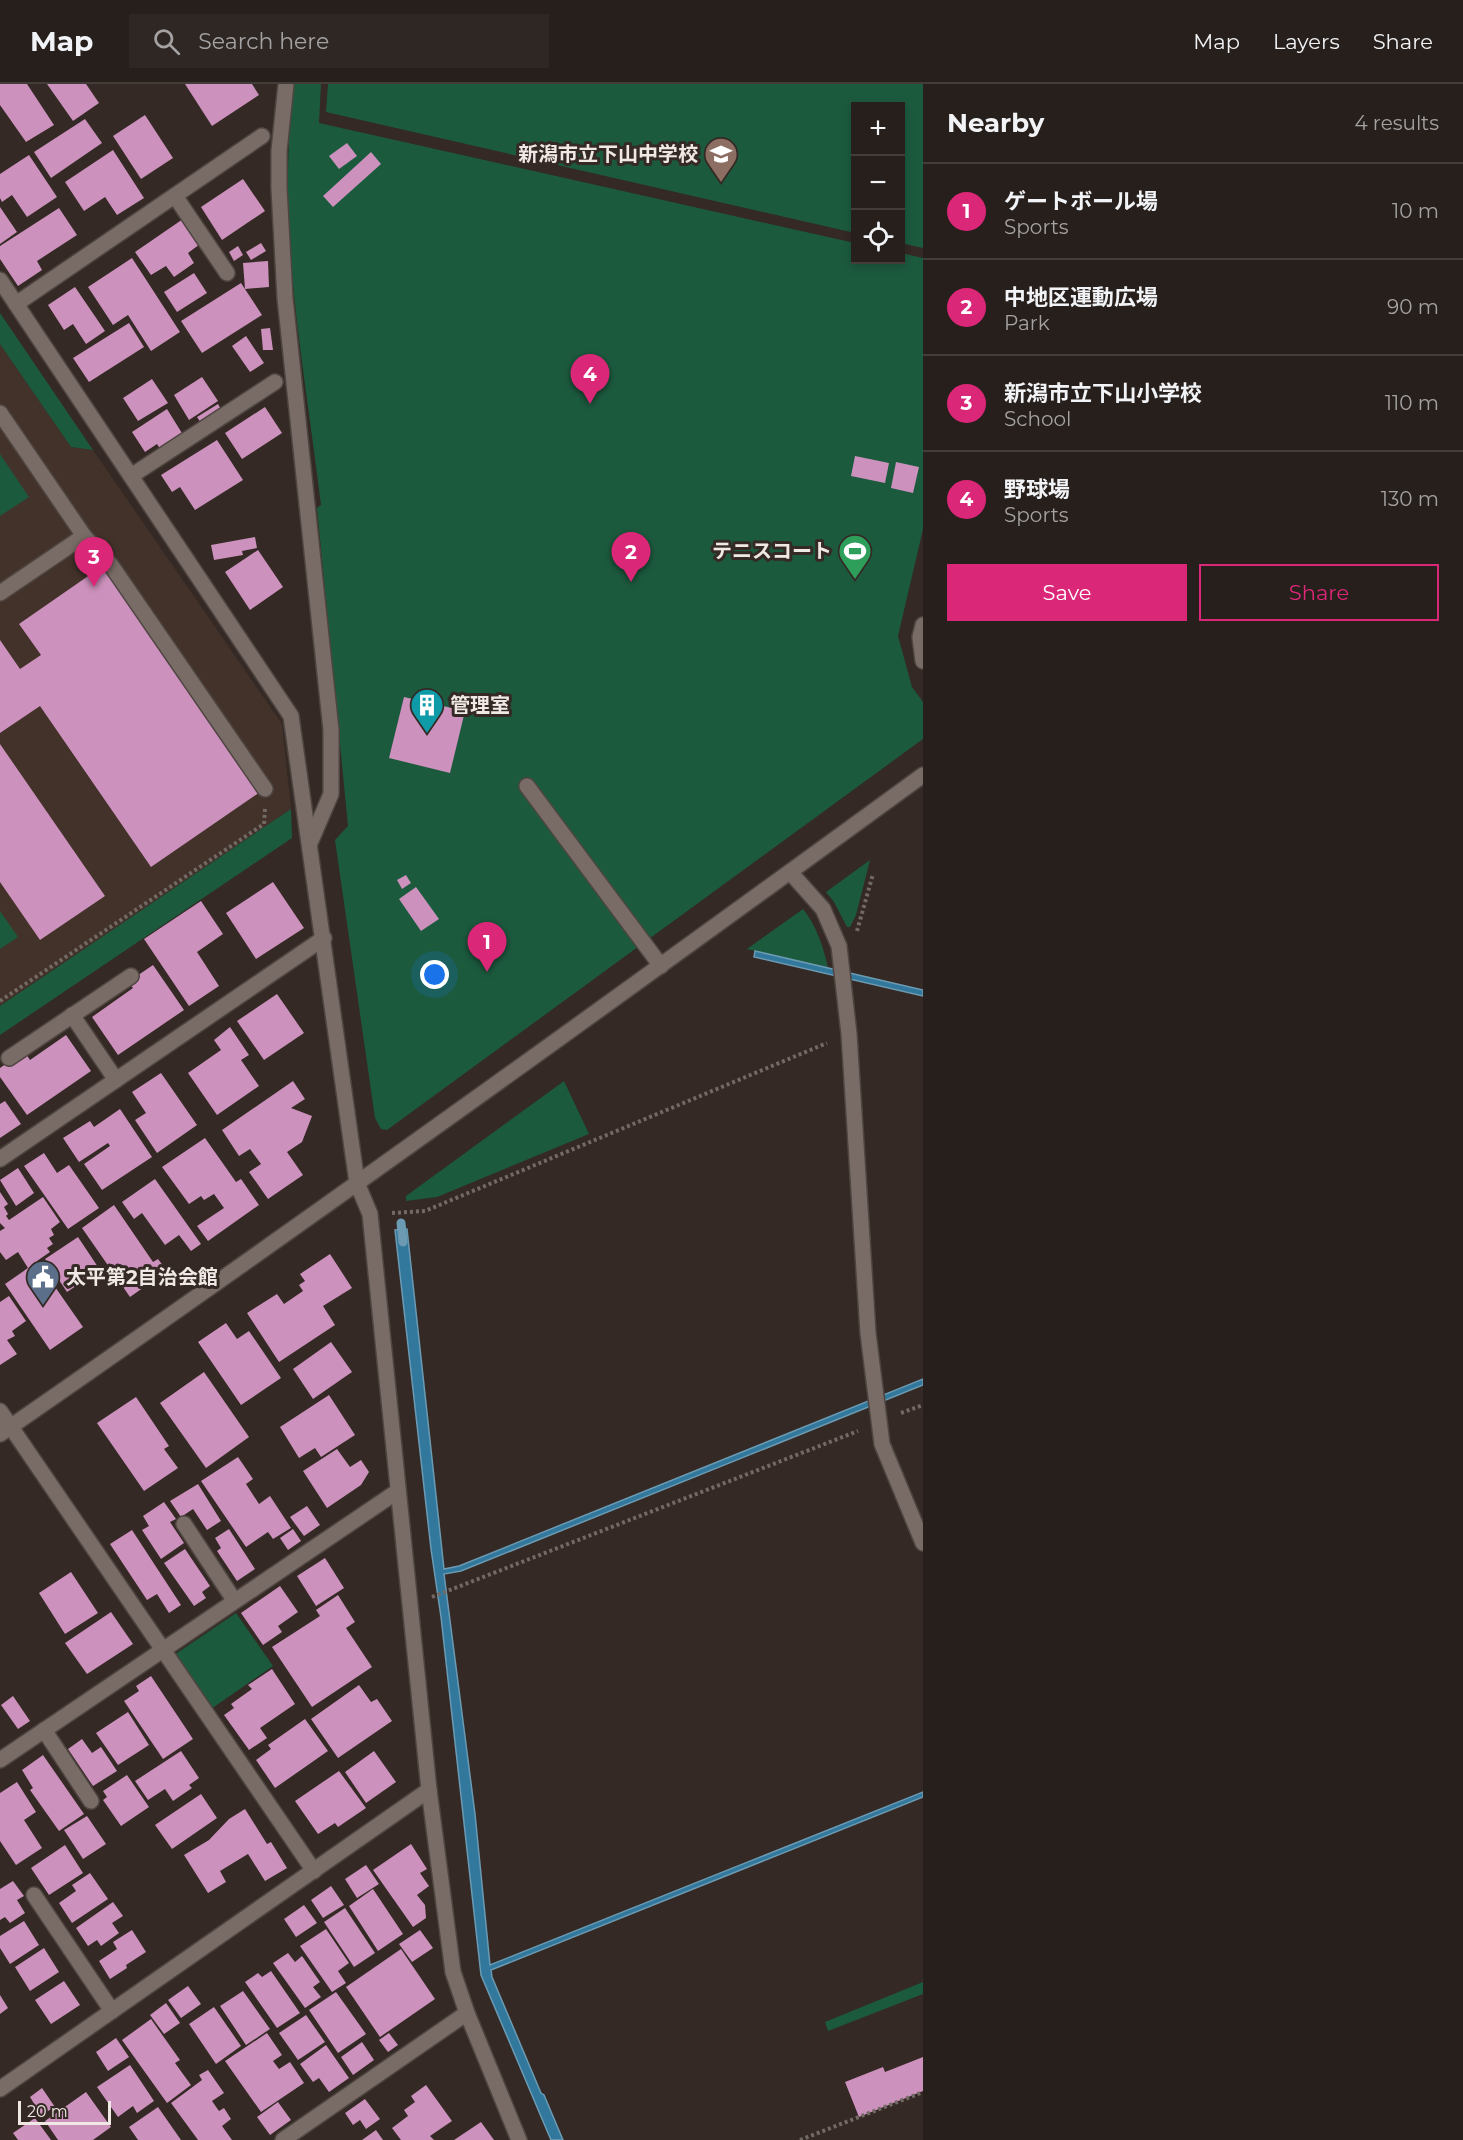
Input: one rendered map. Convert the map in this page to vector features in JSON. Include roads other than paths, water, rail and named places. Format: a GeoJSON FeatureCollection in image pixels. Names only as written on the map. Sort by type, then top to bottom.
{"type":"FeatureCollection","features":[{"type":"Feature","properties":{"kind":"street"},"geometry":{"type":"LineString","coordinates":[[286,84],[279,151],[285,298],[330,730],[331,794],[310,843]]}},
{"type":"Feature","properties":{"kind":"street"},"geometry":{"type":"LineString","coordinates":[[262,136],[175,196],[6,293],[291,716],[357,1184],[370,1214],[429,1790],[453,1972],[467,2013],[519,2140]]}},
{"type":"Feature","properties":{"kind":"street"},"geometry":{"type":"LineString","coordinates":[[175,196],[227,273]]}},
{"type":"Feature","properties":{"kind":"street"},"geometry":{"type":"LineString","coordinates":[[131,476],[275,382]]}},
{"type":"Feature","properties":{"kind":"street"},"geometry":{"type":"LineString","coordinates":[[0,413],[84,537],[111,565],[265,789]]}},
{"type":"Feature","properties":{"kind":"street"},"geometry":{"type":"LineString","coordinates":[[0,593],[84,537]]}},
{"type":"Feature","properties":{"kind":"street"},"geometry":{"type":"LineString","coordinates":[[923,625],[920,638],[923,661]]}},
{"type":"Feature","properties":{"kind":"street"},"geometry":{"type":"LineString","coordinates":[[6,1430],[357,1184],[923,775]]}},
{"type":"Feature","properties":{"kind":"street"},"geometry":{"type":"LineString","coordinates":[[527,786],[661,966]]}},
{"type":"Feature","properties":{"kind":"street"},"geometry":{"type":"LineString","coordinates":[[790,872],[823,909],[839,946],[849,1034],[868,1333],[882,1444],[923,1543]]}},
{"type":"Feature","properties":{"kind":"street"},"geometry":{"type":"LineString","coordinates":[[0,1159],[324,938]]}},
{"type":"Feature","properties":{"kind":"street"},"geometry":{"type":"LineString","coordinates":[[9,1058],[131,976]]}},
{"type":"Feature","properties":{"kind":"street"},"geometry":{"type":"LineString","coordinates":[[72,1015],[116,1080]]}},
{"type":"Feature","properties":{"kind":"street"},"geometry":{"type":"LineString","coordinates":[[0,1411],[6,1430],[163,1649],[314,1871]]}},
{"type":"Feature","properties":{"kind":"street"},"geometry":{"type":"LineString","coordinates":[[0,1760],[398,1491]]}},
{"type":"Feature","properties":{"kind":"street"},"geometry":{"type":"LineString","coordinates":[[184,1524],[234,1600]]}},
{"type":"Feature","properties":{"kind":"street"},"geometry":{"type":"LineString","coordinates":[[44,1730],[92,1802]]}},
{"type":"Feature","properties":{"kind":"street"},"geometry":{"type":"LineString","coordinates":[[0,2089],[429,1790]]}},
{"type":"Feature","properties":{"kind":"street"},"geometry":{"type":"LineString","coordinates":[[34,1895],[112,2011]]}},
{"type":"Feature","properties":{"kind":"street"},"geometry":{"type":"LineString","coordinates":[[283,2140],[467,2013]]}},
{"type":"Feature","properties":{"kind":"water"},"geometry":{"type":"Polygon","coordinates":[[[755,951],[923,990],[923,996],[754,957],[755,951]]]}},
{"type":"Feature","properties":{"kind":"water"},"geometry":{"type":"Polygon","coordinates":[[[407,1229],[444,1569],[459,1566],[923,1379],[923,1385],[461,1571],[444,1574],[475,1814],[490,1965],[923,1792],[923,1797],[491,1970],[541,2093],[544,2095],[563,2140],[551,2140],[481,1975],[395,1230],[407,1229]]]}},
{"type":"Feature","properties":{"kind":"waterway"},"geometry":{"type":"LineString","coordinates":[[401,1223],[403,1242]]}},
{"type":"Feature","properties":{"kind":"place","name":"新潟市立下山中学校"},"geometry":{"type":"Point","coordinates":[721,183]}},
{"type":"Feature","properties":{"kind":"place","name":"野球場"},"geometry":{"type":"Point","coordinates":[590,404]}},
{"type":"Feature","properties":{"kind":"place","name":"テニスコート"},"geometry":{"type":"Point","coordinates":[855,580]}},
{"type":"Feature","properties":{"kind":"place","name":"中地区運動広場"},"geometry":{"type":"Point","coordinates":[631,582]}},
{"type":"Feature","properties":{"kind":"place","name":"新潟市立下山小学校"},"geometry":{"type":"Point","coordinates":[94,587]}},
{"type":"Feature","properties":{"kind":"place","name":"管理室"},"geometry":{"type":"Point","coordinates":[427,734]}},
{"type":"Feature","properties":{"kind":"place","name":"ゲートボール場"},"geometry":{"type":"Point","coordinates":[487,972]}},
{"type":"Feature","properties":{"kind":"place","name":"太平第2自治会館"},"geometry":{"type":"Point","coordinates":[43,1306]}}]}
